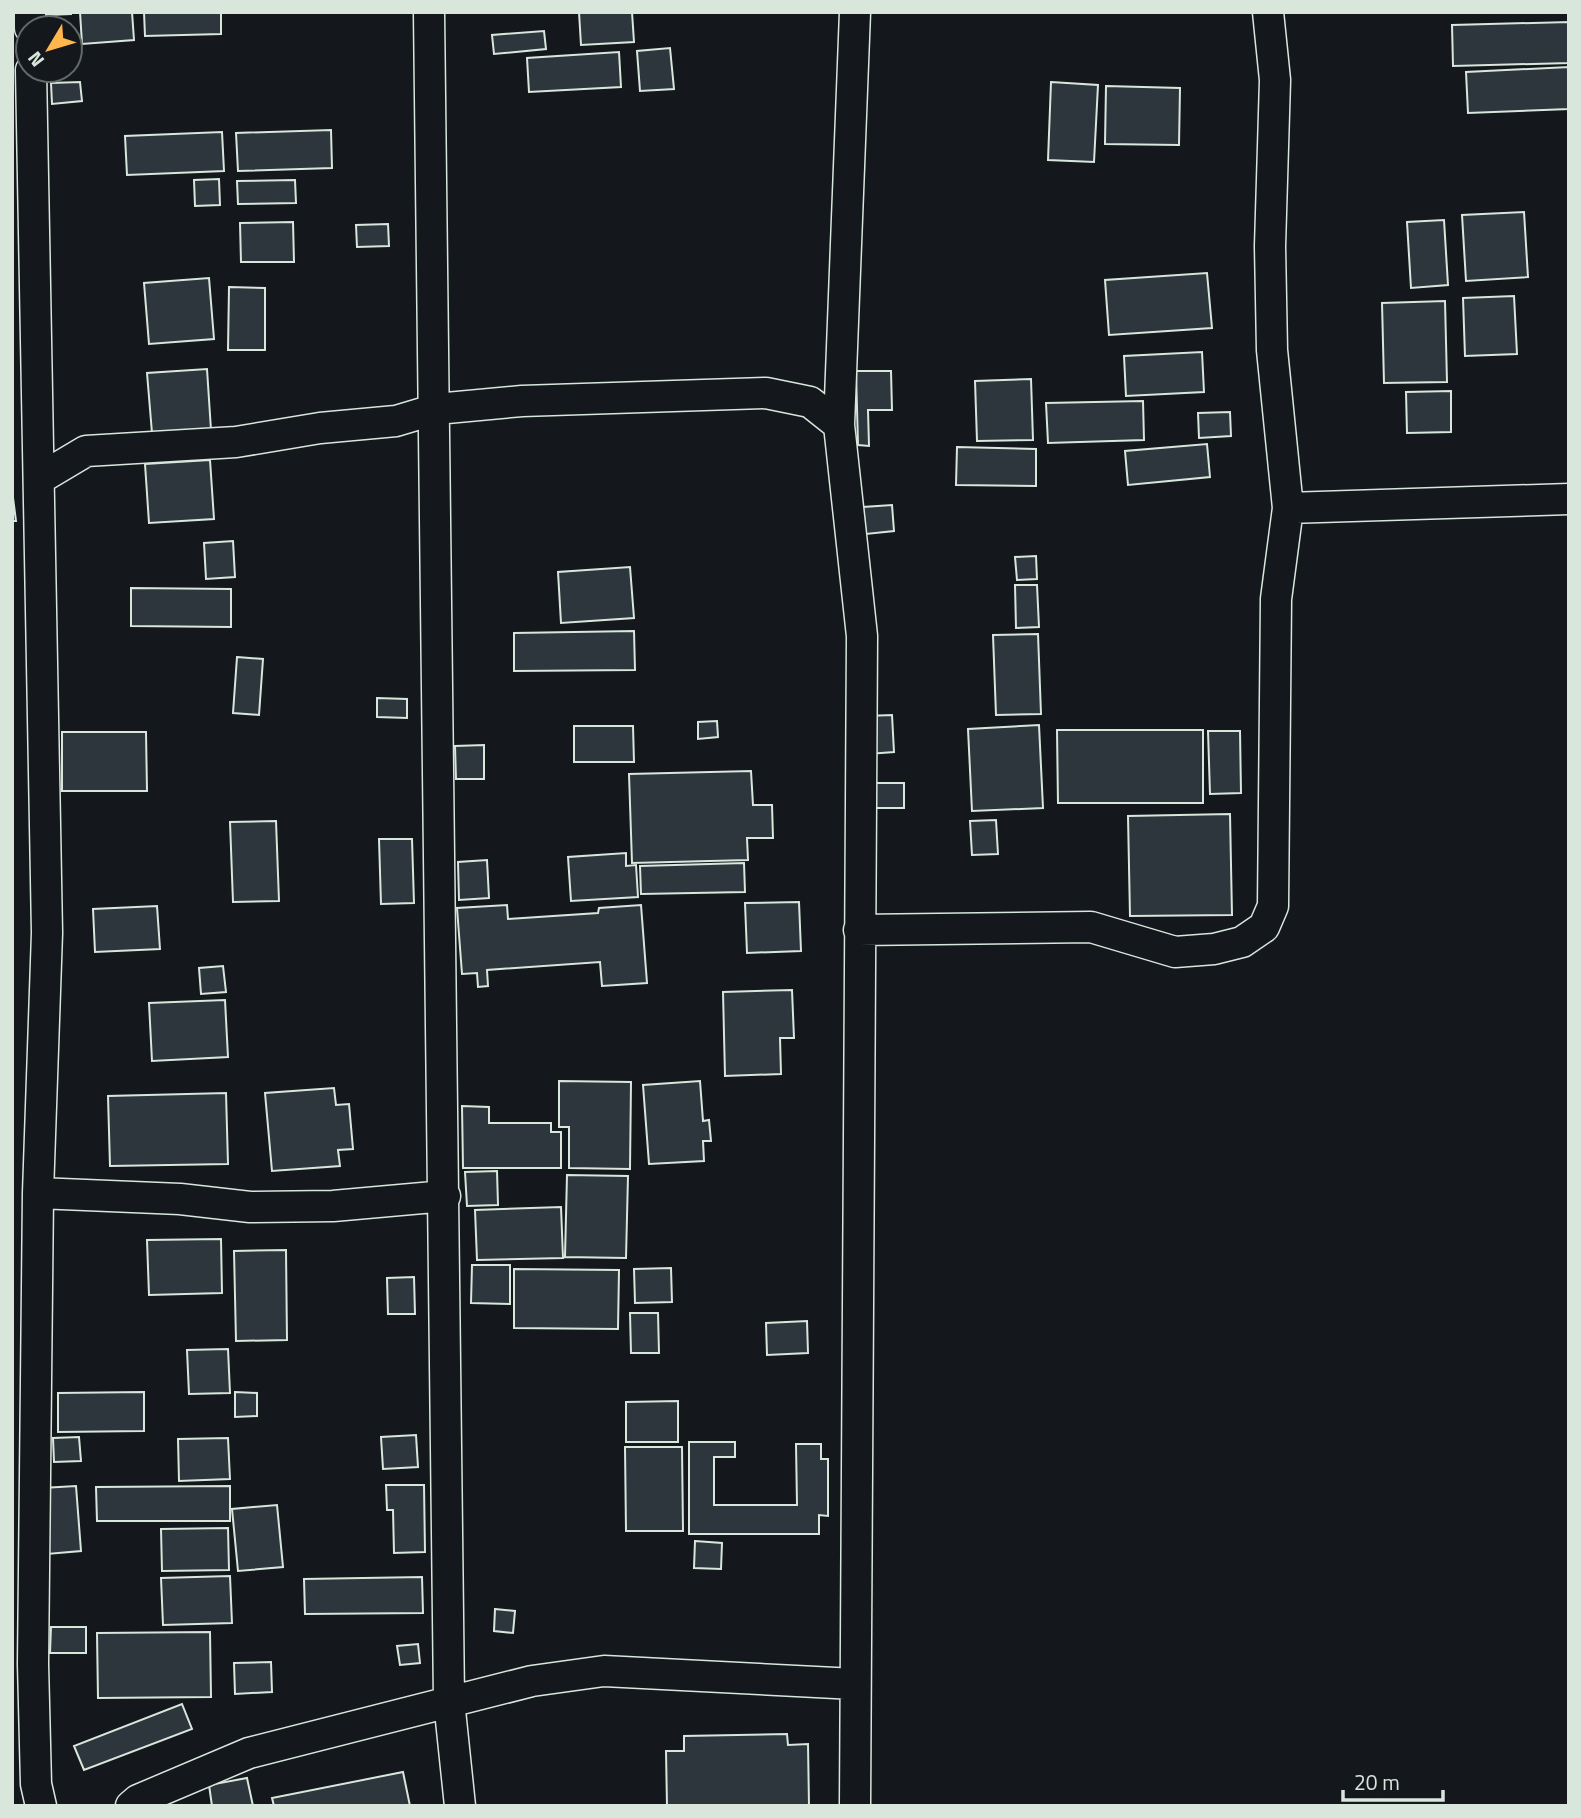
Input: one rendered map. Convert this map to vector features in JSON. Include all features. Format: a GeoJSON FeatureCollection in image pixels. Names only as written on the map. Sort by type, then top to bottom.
{"type":"FeatureCollection","features":[{"type":"Feature","properties":{"kind":"street"},"geometry":{"type":"LineString","coordinates":[[429,12],[436,410],[449,1701],[460,1806]]}},
{"type":"Feature","properties":{"kind":"street"},"geometry":{"type":"LineString","coordinates":[[855,12],[839,425],[862,636],[855,1806]]}},
{"type":"Feature","properties":{"kind":"street"},"geometry":{"type":"LineString","coordinates":[[859,930],[1091,927],[1175,952],[1214,950],[1242,942],[1264,927],[1273,906],[1276,599],[1288,508],[1272,350],[1270,246],[1275,80],[1268,12]]}},
{"type":"Feature","properties":{"kind":"street"},"geometry":{"type":"LineString","coordinates":[[31,84],[24,370],[39,479],[47,933],[38,1193],[33,1664],[36,1784],[41,1806]]}},
{"type":"Feature","properties":{"kind":"street"},"geometry":{"type":"LineString","coordinates":[[39,479],[86,451],[236,442],[320,428],[396,421],[436,410],[522,401],[766,393],[810,402],[839,425]]}},
{"type":"Feature","properties":{"kind":"street"},"geometry":{"type":"LineString","coordinates":[[1288,508],[1569,499]]}},
{"type":"Feature","properties":{"kind":"street"},"geometry":{"type":"LineString","coordinates":[[38,1193],[180,1199],[250,1208],[333,1206],[445,1196]]}},
{"type":"Feature","properties":{"kind":"street"},"geometry":{"type":"LineString","coordinates":[[131,1806],[138,1800],[249,1753],[532,1681],[604,1671],[855,1684]]}},
{"type":"Feature","properties":{"kind":"building"},"geometry":{"type":"Polygon","coordinates":[[[47,12],[71,12],[71,14],[47,12]]]}},
{"type":"Feature","properties":{"kind":"building"},"geometry":{"type":"Polygon","coordinates":[[[132,12],[134,40],[84,44],[84,14],[80,14],[132,12]]]}},
{"type":"Feature","properties":{"kind":"building"},"geometry":{"type":"Polygon","coordinates":[[[144,12],[221,12],[221,34],[145,36],[144,12]]]}},
{"type":"Feature","properties":{"kind":"building"},"geometry":{"type":"Polygon","coordinates":[[[579,12],[632,12],[634,42],[581,45],[579,12]]]}},
{"type":"Feature","properties":{"kind":"building"},"geometry":{"type":"Polygon","coordinates":[[[1569,22],[1569,63],[1453,66],[1452,25],[1569,22]]]}},
{"type":"Feature","properties":{"kind":"building"},"geometry":{"type":"Polygon","coordinates":[[[544,31],[546,49],[494,54],[492,35],[544,31]]]}},
{"type":"Feature","properties":{"kind":"building"},"geometry":{"type":"Polygon","coordinates":[[[670,48],[674,89],[640,91],[637,51],[670,48]]]}},
{"type":"Feature","properties":{"kind":"building"},"geometry":{"type":"Polygon","coordinates":[[[619,52],[621,87],[529,92],[527,58],[619,52]]]}},
{"type":"Feature","properties":{"kind":"building"},"geometry":{"type":"Polygon","coordinates":[[[1569,67],[1569,109],[1468,113],[1466,72],[1569,67]]]}},
{"type":"Feature","properties":{"kind":"building"},"geometry":{"type":"Polygon","coordinates":[[[1051,82],[1098,85],[1094,162],[1048,160],[1051,82]]]}},
{"type":"Feature","properties":{"kind":"building"},"geometry":{"type":"Polygon","coordinates":[[[51,84],[80,84],[82,101],[52,104],[51,84]]]}},
{"type":"Feature","properties":{"kind":"building"},"geometry":{"type":"Polygon","coordinates":[[[1106,86],[1180,88],[1179,145],[1105,144],[1106,86]]]}},
{"type":"Feature","properties":{"kind":"building"},"geometry":{"type":"Polygon","coordinates":[[[331,130],[332,168],[238,171],[236,133],[331,130]]]}},
{"type":"Feature","properties":{"kind":"building"},"geometry":{"type":"Polygon","coordinates":[[[222,132],[224,171],[127,175],[125,136],[222,132]]]}},
{"type":"Feature","properties":{"kind":"building"},"geometry":{"type":"Polygon","coordinates":[[[219,179],[220,205],[195,206],[194,180],[219,179]]]}},
{"type":"Feature","properties":{"kind":"building"},"geometry":{"type":"Polygon","coordinates":[[[295,180],[296,203],[238,204],[237,181],[295,180]]]}},
{"type":"Feature","properties":{"kind":"building"},"geometry":{"type":"Polygon","coordinates":[[[1524,212],[1528,277],[1466,281],[1462,215],[1524,212]]]}},
{"type":"Feature","properties":{"kind":"building"},"geometry":{"type":"Polygon","coordinates":[[[1444,220],[1448,285],[1411,288],[1407,222],[1444,220]]]}},
{"type":"Feature","properties":{"kind":"building"},"geometry":{"type":"Polygon","coordinates":[[[293,222],[294,262],[241,262],[240,223],[293,222]]]}},
{"type":"Feature","properties":{"kind":"building"},"geometry":{"type":"Polygon","coordinates":[[[388,224],[389,246],[357,247],[356,225],[388,224]]]}},
{"type":"Feature","properties":{"kind":"building"},"geometry":{"type":"Polygon","coordinates":[[[1207,273],[1212,328],[1109,335],[1105,280],[1207,273]]]}},
{"type":"Feature","properties":{"kind":"building"},"geometry":{"type":"Polygon","coordinates":[[[209,278],[214,339],[149,344],[144,283],[209,278]]]}},
{"type":"Feature","properties":{"kind":"building"},"geometry":{"type":"Polygon","coordinates":[[[229,287],[265,288],[265,350],[228,350],[229,287]]]}},
{"type":"Feature","properties":{"kind":"building"},"geometry":{"type":"Polygon","coordinates":[[[1514,296],[1517,354],[1465,356],[1463,298],[1514,296]]]}},
{"type":"Feature","properties":{"kind":"building"},"geometry":{"type":"Polygon","coordinates":[[[1445,301],[1447,382],[1384,383],[1382,303],[1445,301]]]}},
{"type":"Feature","properties":{"kind":"building"},"geometry":{"type":"Polygon","coordinates":[[[1202,352],[1204,392],[1126,396],[1124,356],[1202,352]]]}},
{"type":"Feature","properties":{"kind":"building"},"geometry":{"type":"Polygon","coordinates":[[[207,369],[211,430],[152,433],[147,373],[207,369]]]}},
{"type":"Feature","properties":{"kind":"building"},"geometry":{"type":"Polygon","coordinates":[[[856,371],[891,371],[892,410],[868,410],[869,446],[858,445],[856,371]]]}},
{"type":"Feature","properties":{"kind":"building"},"geometry":{"type":"Polygon","coordinates":[[[1031,379],[1033,440],[977,441],[975,381],[1031,379]]]}},
{"type":"Feature","properties":{"kind":"building"},"geometry":{"type":"Polygon","coordinates":[[[1451,391],[1451,432],[1407,433],[1406,392],[1451,391]]]}},
{"type":"Feature","properties":{"kind":"building"},"geometry":{"type":"Polygon","coordinates":[[[1143,401],[1144,440],[1048,443],[1046,403],[1143,401]]]}},
{"type":"Feature","properties":{"kind":"building"},"geometry":{"type":"Polygon","coordinates":[[[1230,412],[1231,436],[1199,438],[1198,413],[1230,412]]]}},
{"type":"Feature","properties":{"kind":"building"},"geometry":{"type":"Polygon","coordinates":[[[1207,444],[1210,477],[1128,485],[1125,451],[1207,444]]]}},
{"type":"Feature","properties":{"kind":"building"},"geometry":{"type":"Polygon","coordinates":[[[957,447],[1036,449],[1036,486],[956,485],[957,447]]]}},
{"type":"Feature","properties":{"kind":"building"},"geometry":{"type":"Polygon","coordinates":[[[210,460],[214,519],[149,523],[145,464],[210,460]]]}},
{"type":"Feature","properties":{"kind":"building"},"geometry":{"type":"Polygon","coordinates":[[[12,490],[16,521],[12,521],[12,490]]]}},
{"type":"Feature","properties":{"kind":"building"},"geometry":{"type":"Polygon","coordinates":[[[892,505],[894,531],[866,534],[863,507],[892,505]]]}},
{"type":"Feature","properties":{"kind":"building"},"geometry":{"type":"Polygon","coordinates":[[[233,541],[235,577],[206,579],[204,543],[233,541]]]}},
{"type":"Feature","properties":{"kind":"building"},"geometry":{"type":"Polygon","coordinates":[[[1036,556],[1037,579],[1017,580],[1015,557],[1036,556]]]}},
{"type":"Feature","properties":{"kind":"building"},"geometry":{"type":"Polygon","coordinates":[[[630,567],[634,618],[561,623],[558,572],[630,567]]]}},
{"type":"Feature","properties":{"kind":"building"},"geometry":{"type":"Polygon","coordinates":[[[1015,585],[1037,585],[1039,627],[1016,628],[1015,585]]]}},
{"type":"Feature","properties":{"kind":"building"},"geometry":{"type":"Polygon","coordinates":[[[131,588],[231,589],[231,627],[131,626],[131,588]]]}},
{"type":"Feature","properties":{"kind":"building"},"geometry":{"type":"Polygon","coordinates":[[[634,631],[635,670],[514,671],[514,633],[634,631]]]}},
{"type":"Feature","properties":{"kind":"building"},"geometry":{"type":"Polygon","coordinates":[[[1038,634],[1041,714],[996,715],[993,635],[1038,634]]]}},
{"type":"Feature","properties":{"kind":"building"},"geometry":{"type":"Polygon","coordinates":[[[237,657],[263,659],[259,715],[233,713],[237,657]]]}},
{"type":"Feature","properties":{"kind":"building"},"geometry":{"type":"Polygon","coordinates":[[[377,698],[407,699],[407,718],[377,717],[377,698]]]}},
{"type":"Feature","properties":{"kind":"building"},"geometry":{"type":"Polygon","coordinates":[[[892,715],[894,752],[868,754],[866,716],[892,715]]]}},
{"type":"Feature","properties":{"kind":"building"},"geometry":{"type":"Polygon","coordinates":[[[717,721],[718,737],[698,739],[698,722],[717,721]]]}},
{"type":"Feature","properties":{"kind":"building"},"geometry":{"type":"Polygon","coordinates":[[[1039,725],[1043,808],[972,811],[968,729],[1039,725]]]}},
{"type":"Feature","properties":{"kind":"building"},"geometry":{"type":"Polygon","coordinates":[[[574,726],[633,726],[634,762],[574,762],[574,726]]]}},
{"type":"Feature","properties":{"kind":"building"},"geometry":{"type":"Polygon","coordinates":[[[1057,730],[1203,730],[1203,803],[1058,803],[1057,730]]]}},
{"type":"Feature","properties":{"kind":"building"},"geometry":{"type":"Polygon","coordinates":[[[1208,731],[1240,731],[1241,793],[1210,794],[1208,731]]]}},
{"type":"Feature","properties":{"kind":"building"},"geometry":{"type":"Polygon","coordinates":[[[62,732],[146,732],[147,791],[62,791],[62,732]]]}},
{"type":"Feature","properties":{"kind":"building"},"geometry":{"type":"Polygon","coordinates":[[[484,745],[484,779],[456,779],[455,746],[484,745]]]}},
{"type":"Feature","properties":{"kind":"building"},"geometry":{"type":"Polygon","coordinates":[[[751,771],[753,805],[772,805],[773,838],[747,838],[748,860],[632,863],[629,774],[751,771]]]}},
{"type":"Feature","properties":{"kind":"building"},"geometry":{"type":"Polygon","coordinates":[[[872,783],[904,783],[904,808],[872,808],[872,783]]]}},
{"type":"Feature","properties":{"kind":"building"},"geometry":{"type":"Polygon","coordinates":[[[1230,814],[1232,915],[1130,916],[1128,816],[1230,814]]]}},
{"type":"Feature","properties":{"kind":"building"},"geometry":{"type":"Polygon","coordinates":[[[996,820],[998,854],[972,855],[970,821],[996,820]]]}},
{"type":"Feature","properties":{"kind":"building"},"geometry":{"type":"Polygon","coordinates":[[[276,821],[279,901],[233,902],[230,822],[276,821]]]}},
{"type":"Feature","properties":{"kind":"building"},"geometry":{"type":"Polygon","coordinates":[[[379,839],[412,839],[414,903],[381,904],[379,839]]]}},
{"type":"Feature","properties":{"kind":"building"},"geometry":{"type":"Polygon","coordinates":[[[626,853],[626,866],[636,865],[638,897],[571,901],[568,857],[626,853]]]}},
{"type":"Feature","properties":{"kind":"building"},"geometry":{"type":"Polygon","coordinates":[[[487,860],[489,898],[459,900],[458,862],[487,860]]]}},
{"type":"Feature","properties":{"kind":"building"},"geometry":{"type":"Polygon","coordinates":[[[744,863],[745,892],[641,894],[640,866],[744,863]]]}},
{"type":"Feature","properties":{"kind":"building"},"geometry":{"type":"Polygon","coordinates":[[[799,902],[801,951],[747,953],[745,903],[799,902]]]}},
{"type":"Feature","properties":{"kind":"building"},"geometry":{"type":"Polygon","coordinates":[[[507,905],[508,919],[598,913],[599,908],[641,905],[647,983],[602,986],[600,962],[487,970],[488,986],[478,987],[477,973],[462,974],[457,908],[507,905]]]}},
{"type":"Feature","properties":{"kind":"building"},"geometry":{"type":"Polygon","coordinates":[[[157,906],[160,949],[95,952],[93,909],[157,906]]]}},
{"type":"Feature","properties":{"kind":"building"},"geometry":{"type":"Polygon","coordinates":[[[223,966],[226,992],[201,994],[199,968],[223,966]]]}},
{"type":"Feature","properties":{"kind":"building"},"geometry":{"type":"Polygon","coordinates":[[[792,990],[794,1038],[780,1038],[781,1074],[725,1076],[723,992],[792,990]]]}},
{"type":"Feature","properties":{"kind":"building"},"geometry":{"type":"Polygon","coordinates":[[[225,1000],[228,1057],[152,1061],[149,1003],[225,1000]]]}},
{"type":"Feature","properties":{"kind":"building"},"geometry":{"type":"Polygon","coordinates":[[[559,1081],[631,1082],[630,1169],[569,1168],[569,1127],[559,1127],[559,1081]]]}},
{"type":"Feature","properties":{"kind":"building"},"geometry":{"type":"Polygon","coordinates":[[[700,1081],[703,1121],[709,1120],[711,1141],[703,1141],[704,1161],[649,1164],[643,1085],[700,1081]]]}},
{"type":"Feature","properties":{"kind":"building"},"geometry":{"type":"Polygon","coordinates":[[[334,1088],[336,1105],[349,1104],[353,1149],[338,1150],[340,1166],[272,1171],[265,1093],[334,1088]]]}},
{"type":"Feature","properties":{"kind":"building"},"geometry":{"type":"Polygon","coordinates":[[[226,1093],[228,1164],[110,1166],[108,1096],[226,1093]]]}},
{"type":"Feature","properties":{"kind":"building"},"geometry":{"type":"Polygon","coordinates":[[[462,1106],[489,1107],[489,1123],[551,1123],[551,1132],[561,1132],[561,1168],[463,1168],[462,1106]]]}},
{"type":"Feature","properties":{"kind":"building"},"geometry":{"type":"Polygon","coordinates":[[[497,1171],[498,1205],[467,1206],[465,1172],[497,1171]]]}},
{"type":"Feature","properties":{"kind":"building"},"geometry":{"type":"Polygon","coordinates":[[[567,1175],[628,1176],[626,1258],[565,1257],[567,1175]]]}},
{"type":"Feature","properties":{"kind":"building"},"geometry":{"type":"Polygon","coordinates":[[[561,1207],[563,1258],[477,1260],[475,1210],[561,1207]]]}},
{"type":"Feature","properties":{"kind":"building"},"geometry":{"type":"Polygon","coordinates":[[[221,1239],[222,1293],[149,1295],[147,1240],[221,1239]]]}},
{"type":"Feature","properties":{"kind":"building"},"geometry":{"type":"Polygon","coordinates":[[[286,1250],[287,1340],[236,1341],[234,1251],[286,1250]]]}},
{"type":"Feature","properties":{"kind":"building"},"geometry":{"type":"Polygon","coordinates":[[[472,1265],[510,1265],[510,1304],[471,1303],[472,1265]]]}},
{"type":"Feature","properties":{"kind":"building"},"geometry":{"type":"Polygon","coordinates":[[[671,1268],[672,1302],[635,1303],[634,1269],[671,1268]]]}},
{"type":"Feature","properties":{"kind":"building"},"geometry":{"type":"Polygon","coordinates":[[[514,1269],[619,1270],[618,1329],[514,1328],[514,1269]]]}},
{"type":"Feature","properties":{"kind":"building"},"geometry":{"type":"Polygon","coordinates":[[[414,1277],[415,1314],[388,1314],[387,1278],[414,1277]]]}},
{"type":"Feature","properties":{"kind":"building"},"geometry":{"type":"Polygon","coordinates":[[[630,1313],[658,1313],[659,1353],[631,1353],[630,1313]]]}},
{"type":"Feature","properties":{"kind":"building"},"geometry":{"type":"Polygon","coordinates":[[[807,1321],[808,1353],[767,1355],[766,1323],[807,1321]]]}},
{"type":"Feature","properties":{"kind":"building"},"geometry":{"type":"Polygon","coordinates":[[[228,1349],[230,1393],[189,1394],[187,1350],[228,1349]]]}},
{"type":"Feature","properties":{"kind":"building"},"geometry":{"type":"Polygon","coordinates":[[[144,1392],[144,1431],[58,1432],[58,1393],[144,1392]]]}},
{"type":"Feature","properties":{"kind":"building"},"geometry":{"type":"Polygon","coordinates":[[[235,1392],[257,1393],[257,1416],[235,1417],[235,1392]]]}},
{"type":"Feature","properties":{"kind":"building"},"geometry":{"type":"Polygon","coordinates":[[[678,1401],[678,1442],[626,1442],[626,1402],[678,1401]]]}},
{"type":"Feature","properties":{"kind":"building"},"geometry":{"type":"Polygon","coordinates":[[[416,1435],[418,1467],[383,1469],[381,1437],[416,1435]]]}},
{"type":"Feature","properties":{"kind":"building"},"geometry":{"type":"Polygon","coordinates":[[[79,1437],[81,1461],[54,1462],[53,1438],[79,1437]]]}},
{"type":"Feature","properties":{"kind":"building"},"geometry":{"type":"Polygon","coordinates":[[[228,1438],[230,1479],[179,1481],[178,1439],[228,1438]]]}},
{"type":"Feature","properties":{"kind":"building"},"geometry":{"type":"Polygon","coordinates":[[[689,1442],[735,1442],[735,1457],[714,1457],[714,1505],[797,1505],[796,1444],[821,1444],[821,1459],[828,1459],[828,1516],[819,1515],[819,1534],[689,1534],[689,1442]]]}},
{"type":"Feature","properties":{"kind":"building"},"geometry":{"type":"Polygon","coordinates":[[[625,1447],[682,1447],[683,1531],[626,1531],[625,1447]]]}},
{"type":"Feature","properties":{"kind":"building"},"geometry":{"type":"Polygon","coordinates":[[[386,1485],[424,1485],[425,1552],[394,1553],[393,1510],[387,1510],[386,1485]]]}},
{"type":"Feature","properties":{"kind":"building"},"geometry":{"type":"Polygon","coordinates":[[[76,1486],[81,1551],[47,1554],[42,1488],[76,1486]]]}},
{"type":"Feature","properties":{"kind":"building"},"geometry":{"type":"Polygon","coordinates":[[[230,1486],[230,1521],[97,1521],[96,1487],[230,1486]]]}},
{"type":"Feature","properties":{"kind":"building"},"geometry":{"type":"Polygon","coordinates":[[[277,1505],[283,1567],[238,1571],[232,1509],[277,1505]]]}},
{"type":"Feature","properties":{"kind":"building"},"geometry":{"type":"Polygon","coordinates":[[[228,1528],[229,1570],[162,1571],[161,1529],[228,1528]]]}},
{"type":"Feature","properties":{"kind":"building"},"geometry":{"type":"Polygon","coordinates":[[[695,1541],[722,1543],[721,1569],[694,1568],[695,1541]]]}},
{"type":"Feature","properties":{"kind":"building"},"geometry":{"type":"Polygon","coordinates":[[[230,1576],[232,1623],[163,1625],[161,1578],[230,1576]]]}},
{"type":"Feature","properties":{"kind":"building"},"geometry":{"type":"Polygon","coordinates":[[[422,1577],[423,1613],[305,1614],[304,1579],[422,1577]]]}},
{"type":"Feature","properties":{"kind":"building"},"geometry":{"type":"Polygon","coordinates":[[[495,1609],[515,1611],[513,1633],[494,1631],[495,1609]]]}},
{"type":"Feature","properties":{"kind":"building"},"geometry":{"type":"Polygon","coordinates":[[[51,1627],[86,1627],[86,1653],[50,1653],[51,1627]]]}},
{"type":"Feature","properties":{"kind":"building"},"geometry":{"type":"Polygon","coordinates":[[[210,1632],[211,1697],[98,1698],[97,1633],[210,1632]]]}},
{"type":"Feature","properties":{"kind":"building"},"geometry":{"type":"Polygon","coordinates":[[[418,1644],[420,1663],[400,1665],[397,1646],[418,1644]]]}},
{"type":"Feature","properties":{"kind":"building"},"geometry":{"type":"Polygon","coordinates":[[[271,1662],[272,1692],[235,1694],[234,1663],[271,1662]]]}},
{"type":"Feature","properties":{"kind":"building"},"geometry":{"type":"Polygon","coordinates":[[[182,1704],[192,1729],[84,1770],[74,1746],[182,1704]]]}},
{"type":"Feature","properties":{"kind":"building"},"geometry":{"type":"Polygon","coordinates":[[[787,1734],[788,1745],[808,1744],[809,1806],[667,1806],[666,1751],[684,1751],[684,1736],[787,1734]]]}},
{"type":"Feature","properties":{"kind":"building"},"geometry":{"type":"Polygon","coordinates":[[[403,1772],[410,1806],[274,1806],[272,1798],[403,1772]]]}},
{"type":"Feature","properties":{"kind":"building"},"geometry":{"type":"Polygon","coordinates":[[[247,1778],[253,1806],[212,1806],[209,1785],[247,1778]]]}}]}
